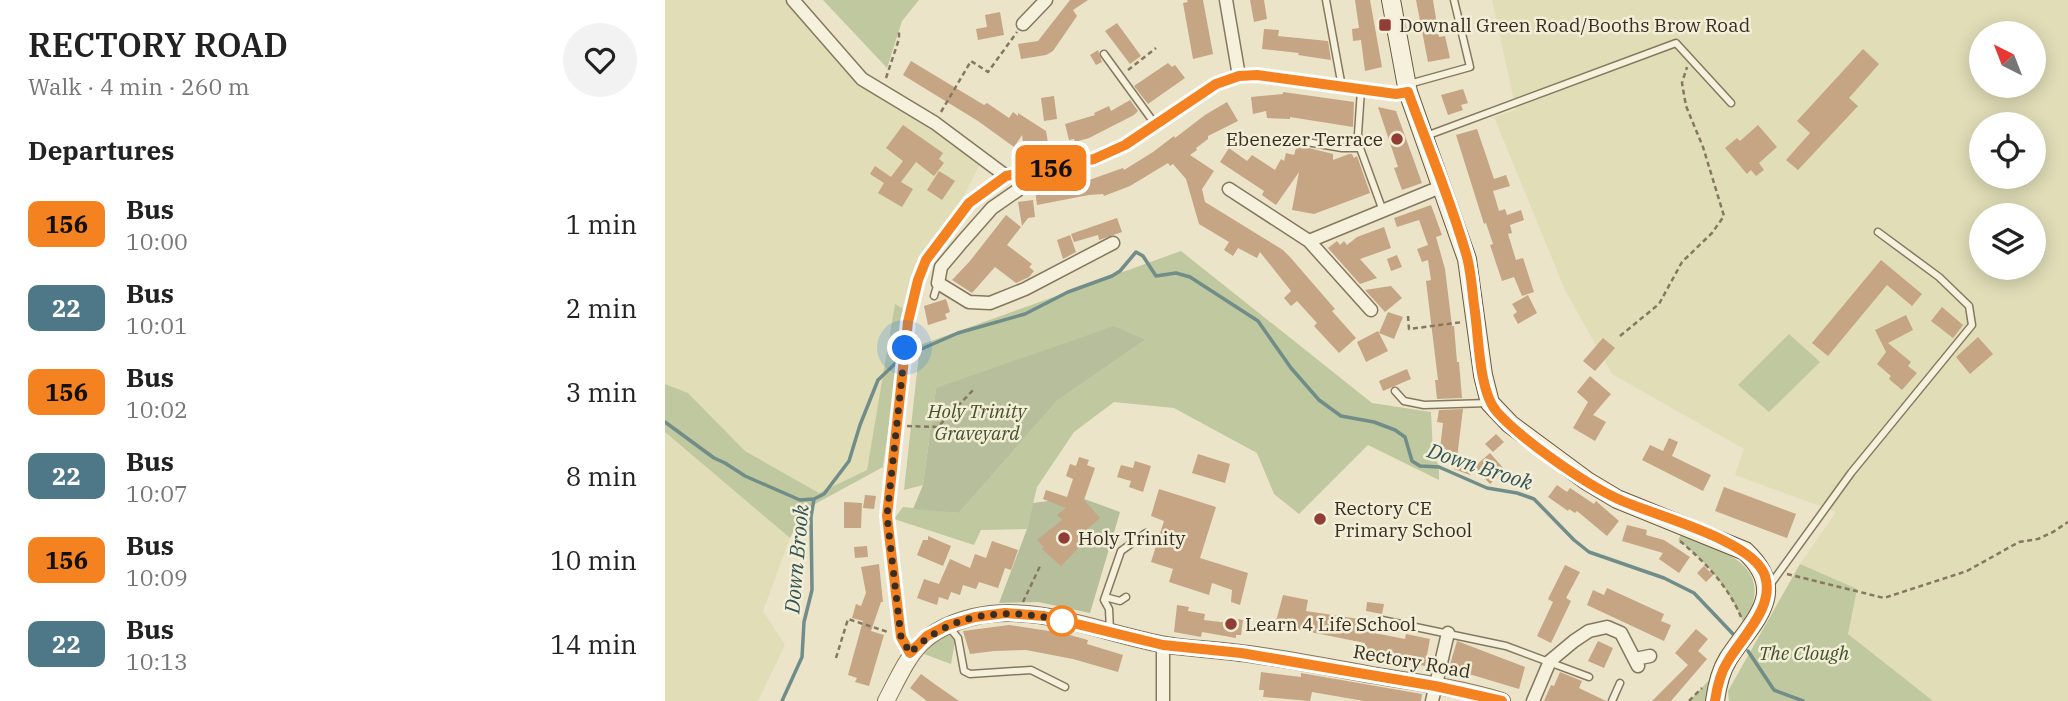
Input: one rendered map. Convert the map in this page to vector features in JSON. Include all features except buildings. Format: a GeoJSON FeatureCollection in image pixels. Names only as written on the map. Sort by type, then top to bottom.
{"type":"FeatureCollection","features":[{"type":"Feature","properties":{"kind":"main road"},"geometry":{"type":"LineString","coordinates":[[1391,0],[1408,88],[1467,259],[1483,375],[1493,407],[1547,453],[1587,481],[1617,499],[1745,551],[1759,565],[1765,576],[1767,589],[1763,605],[1721,674],[1715,701]]}},
{"type":"Feature","properties":{"kind":"street"},"geometry":{"type":"LineString","coordinates":[[793,0],[862,79],[935,123],[1006,176]]}},
{"type":"Feature","properties":{"kind":"street"},"geometry":{"type":"LineString","coordinates":[[1023,24],[1046,0]]}},
{"type":"Feature","properties":{"kind":"street"},"geometry":{"type":"LineString","coordinates":[[1226,0],[1239,76]]}},
{"type":"Feature","properties":{"kind":"street"},"geometry":{"type":"LineString","coordinates":[[886,701],[910,653],[901,636],[887,516],[908,322],[918,280],[926,260],[969,203],[1006,176],[1094,159],[1125,145],[1216,84],[1239,76],[1257,75],[1396,94],[1408,88]]}},
{"type":"Feature","properties":{"kind":"street"},"geometry":{"type":"LineString","coordinates":[[1309,241],[1443,186]]}},
{"type":"Feature","properties":{"kind":"street"},"geometry":{"type":"LineString","coordinates":[[1229,189],[1309,241],[1371,310]]}},
{"type":"Feature","properties":{"kind":"street"},"geometry":{"type":"LineString","coordinates":[[1018,190],[992,208],[941,267],[936,290],[969,302],[990,303],[1025,289],[1113,243]]}},
{"type":"Feature","properties":{"kind":"street"},"geometry":{"type":"LineString","coordinates":[[947,231],[962,242]]}},
{"type":"Feature","properties":{"kind":"street","name":"Rectory Road"},"geometry":{"type":"LineString","coordinates":[[910,653],[927,636],[948,625],[975,617],[1017,614],[1044,616],[1163,645],[1204,652],[1241,653],[1434,693],[1502,701]]}},
{"type":"Feature","properties":{"kind":"street"},"geometry":{"type":"LineString","coordinates":[[1533,701],[1550,662],[1589,631],[1607,627],[1621,633],[1637,663],[1650,656]]}},
{"type":"Feature","properties":{"kind":"street"},"geometry":{"type":"LineString","coordinates":[[1434,693],[1448,633]]}},
{"type":"Feature","properties":{"kind":"street"},"geometry":{"type":"LineString","coordinates":[[1163,645],[1163,701]]}},
{"type":"Feature","properties":{"kind":"lane"},"geometry":{"type":"LineString","coordinates":[[1326,0],[1342,87]]}},
{"type":"Feature","properties":{"kind":"lane"},"geometry":{"type":"LineString","coordinates":[[1408,88],[1470,67],[1454,0]]}},
{"type":"Feature","properties":{"kind":"lane"},"geometry":{"type":"LineString","coordinates":[[1425,136],[1677,43],[1731,103]]}},
{"type":"Feature","properties":{"kind":"lane"},"geometry":{"type":"LineString","coordinates":[[1104,54],[1155,124]]}},
{"type":"Feature","properties":{"kind":"lane"},"geometry":{"type":"LineString","coordinates":[[1361,90],[1358,134],[1360,148],[1383,211]]}},
{"type":"Feature","properties":{"kind":"lane"},"geometry":{"type":"LineString","coordinates":[[1301,141],[1342,148],[1360,148]]}},
{"type":"Feature","properties":{"kind":"lane"},"geometry":{"type":"LineString","coordinates":[[1767,589],[1851,473],[1972,325],[1969,306],[1939,277],[1878,232]]}},
{"type":"Feature","properties":{"kind":"lane"},"geometry":{"type":"LineString","coordinates":[[1395,391],[1404,401],[1424,405],[1493,407]]}},
{"type":"Feature","properties":{"kind":"lane"},"geometry":{"type":"LineString","coordinates":[[1109,633],[1111,623],[1105,597],[1121,551],[1146,533]]}},
{"type":"Feature","properties":{"kind":"lane"},"geometry":{"type":"LineString","coordinates":[[1105,597],[1120,601],[1126,597]]}},
{"type":"Feature","properties":{"kind":"lane"},"geometry":{"type":"LineString","coordinates":[[1383,620],[1506,646],[1589,677]]}},
{"type":"Feature","properties":{"kind":"lane"},"geometry":{"type":"LineString","coordinates":[[948,625],[958,638],[964,671],[975,674],[1031,670],[1065,687]]}},
{"type":"Feature","properties":{"kind":"lane"},"geometry":{"type":"LineString","coordinates":[[1612,701],[1620,683]]}},
{"type":"Feature","properties":{"kind":"path"},"geometry":{"type":"LineString","coordinates":[[935,123],[971,61],[988,72],[1023,24]]}},
{"type":"Feature","properties":{"kind":"path"},"geometry":{"type":"LineString","coordinates":[[882,91],[899,39],[899,29]]}},
{"type":"Feature","properties":{"kind":"path"},"geometry":{"type":"LineString","coordinates":[[1119,76],[1156,48]]}},
{"type":"Feature","properties":{"kind":"path"},"geometry":{"type":"LineString","coordinates":[[1620,336],[1659,304],[1682,262],[1712,233],[1724,216],[1703,147],[1686,106],[1682,83],[1690,58]]}},
{"type":"Feature","properties":{"kind":"path"},"geometry":{"type":"LineString","coordinates":[[1408,316],[1409,329],[1477,321]]}},
{"type":"Feature","properties":{"kind":"path"},"geometry":{"type":"LineString","coordinates":[[897,426],[938,427],[975,388]]}},
{"type":"Feature","properties":{"kind":"path"},"geometry":{"type":"LineString","coordinates":[[1779,572],[1884,598],[1967,571],[2019,542],[2038,539],[2068,522]]}},
{"type":"Feature","properties":{"kind":"path"},"geometry":{"type":"LineString","coordinates":[[1678,540],[1706,564],[1729,594],[1744,624],[1743,638]]}},
{"type":"Feature","properties":{"kind":"path"},"geometry":{"type":"LineString","coordinates":[[1017,614],[1041,564]]}},
{"type":"Feature","properties":{"kind":"path"},"geometry":{"type":"LineString","coordinates":[[836,658],[848,620],[901,636]]}},
{"type":"Feature","properties":{"kind":"shaded area"},"geometry":{"type":"Polygon","coordinates":[[[665,0],[785,0],[860,85],[949,140],[980,164],[961,202],[921,257],[905,310],[895,305],[867,470],[819,493],[745,451],[688,393],[665,384],[665,0]]]}},
{"type":"Feature","properties":{"kind":"shaded area"},"geometry":{"type":"Polygon","coordinates":[[[1492,0],[2068,0],[2068,701],[1933,701],[1848,634],[1856,589],[1800,564],[1836,512],[1735,475],[1744,449],[1612,374],[1565,290],[1494,117],[1516,110],[1492,0]]]}},
{"type":"Feature","properties":{"kind":"shaded area"},"geometry":{"type":"Polygon","coordinates":[[[665,432],[790,538],[763,611],[785,645],[758,701],[665,701],[665,432]]]}},
{"type":"Feature","properties":{"kind":"green space"},"geometry":{"type":"Polygon","coordinates":[[[823,0],[919,0],[902,21],[887,68],[823,0]]]}},
{"type":"Feature","properties":{"kind":"green space"},"geometry":{"type":"Polygon","coordinates":[[[1181,251],[1372,403],[1431,412],[1433,453],[1439,467],[1439,480],[1368,445],[1299,514],[1274,494],[1257,453],[1174,408],[1114,402],[1074,432],[1037,487],[1027,529],[981,530],[974,545],[894,519],[903,507],[959,513],[1057,401],[1145,340],[936,388],[923,485],[904,490],[920,345],[1181,251]]]}},
{"type":"Feature","properties":{"kind":"green space"},"geometry":{"type":"Polygon","coordinates":[[[895,304],[905,310],[883,467],[804,510],[790,538],[665,432],[665,384],[688,393],[745,451],[819,493],[867,470],[895,304]]]}},
{"type":"Feature","properties":{"kind":"green space","name":"Holy Trinity Graveyard"},"geometry":{"type":"Polygon","coordinates":[[[1114,326],[1145,340],[1057,401],[959,513],[913,509],[923,485],[936,388],[1114,326]]]}},
{"type":"Feature","properties":{"kind":"green space"},"geometry":{"type":"Polygon","coordinates":[[[1789,334],[1820,362],[1769,412],[1738,385],[1789,334]]]}},
{"type":"Feature","properties":{"kind":"green space"},"geometry":{"type":"Polygon","coordinates":[[[1079,497],[1120,512],[1090,613],[1038,602],[999,603],[1027,529],[1033,503],[1079,497]]]}},
{"type":"Feature","properties":{"kind":"green space"},"geometry":{"type":"Polygon","coordinates":[[[1681,535],[1729,555],[1750,574],[1754,587],[1753,604],[1744,624],[1717,578],[1678,540],[1681,535]]]}},
{"type":"Feature","properties":{"kind":"green space","name":"The Clough"},"geometry":{"type":"Polygon","coordinates":[[[1800,564],[1857,589],[1848,634],[1933,701],[1729,701],[1728,691],[1800,564]]]}},
{"type":"Feature","properties":{"kind":"green space"},"geometry":{"type":"Polygon","coordinates":[[[949,633],[955,641],[951,664],[924,654],[933,644],[949,633]]]}},
{"type":"Feature","properties":{"kind":"green space"},"geometry":{"type":"Polygon","coordinates":[[[1715,674],[1710,701],[1689,701],[1715,674]]]}},
{"type":"Feature","properties":{"kind":"waterway","name":"Down Brook"},"geometry":{"type":"LineString","coordinates":[[910,354],[958,333],[1025,314],[1068,292],[1112,276],[1120,271],[1136,252],[1143,256],[1156,276],[1176,273],[1190,277],[1258,321],[1291,368],[1319,400],[1341,416],[1374,422],[1395,430],[1405,437],[1412,461],[1420,466],[1439,467],[1487,488],[1534,499],[1589,552],[1664,578],[1694,593],[1733,634]]}},
{"type":"Feature","properties":{"kind":"waterway","name":"Down Brook"},"geometry":{"type":"LineString","coordinates":[[782,701],[802,657],[804,622],[812,590],[811,517],[814,499],[824,494],[849,461],[878,380],[901,358]]}},
{"type":"Feature","properties":{"kind":"waterway"},"geometry":{"type":"LineString","coordinates":[[665,422],[714,458],[745,476],[800,500],[814,499]]}},
{"type":"Feature","properties":{"kind":"waterway","name":"Down Brook"},"geometry":{"type":"LineString","coordinates":[[1748,651],[1774,690],[1803,701]]}},
{"type":"Feature","properties":{"kind":"bus line","name":"156"},"geometry":{"type":"LineString","coordinates":[[1502,701],[1435,686],[1241,653],[1163,645],[1044,616],[1005,613],[975,617],[948,625],[927,636],[910,653],[901,637],[887,516],[908,322],[918,280],[926,260],[969,203],[1006,176],[1094,159],[1125,145],[1192,98],[1216,84],[1239,76],[1257,75],[1396,94],[1408,92],[1467,259],[1483,375],[1490,403],[1510,425],[1587,481],[1617,499],[1745,551],[1759,565],[1765,576],[1767,589],[1763,605],[1721,674],[1715,701]]}},
{"type":"Feature","properties":{"kind":"place","name":"Downall Green Road/Booths Brow Road"},"geometry":{"type":"Point","coordinates":[1385,25]}},
{"type":"Feature","properties":{"kind":"place","name":"Ebenezer Terrace"},"geometry":{"type":"Point","coordinates":[1397,139]}},
{"type":"Feature","properties":{"kind":"place","name":"Rectory CE Primary School"},"geometry":{"type":"Point","coordinates":[1320,519]}},
{"type":"Feature","properties":{"kind":"place","name":"Holy Trinity"},"geometry":{"type":"Point","coordinates":[1064,538]}},
{"type":"Feature","properties":{"kind":"place","name":"Learn 4 Life School"},"geometry":{"type":"Point","coordinates":[1231,624]}},
{"type":"Feature","properties":{"kind":"route"},"geometry":{"type":"LineString","coordinates":[[905,348],[887,516],[901,637],[910,653],[927,636],[948,625],[975,617],[1005,613],[1044,616],[1066,622],[1062,621]]}}]}
